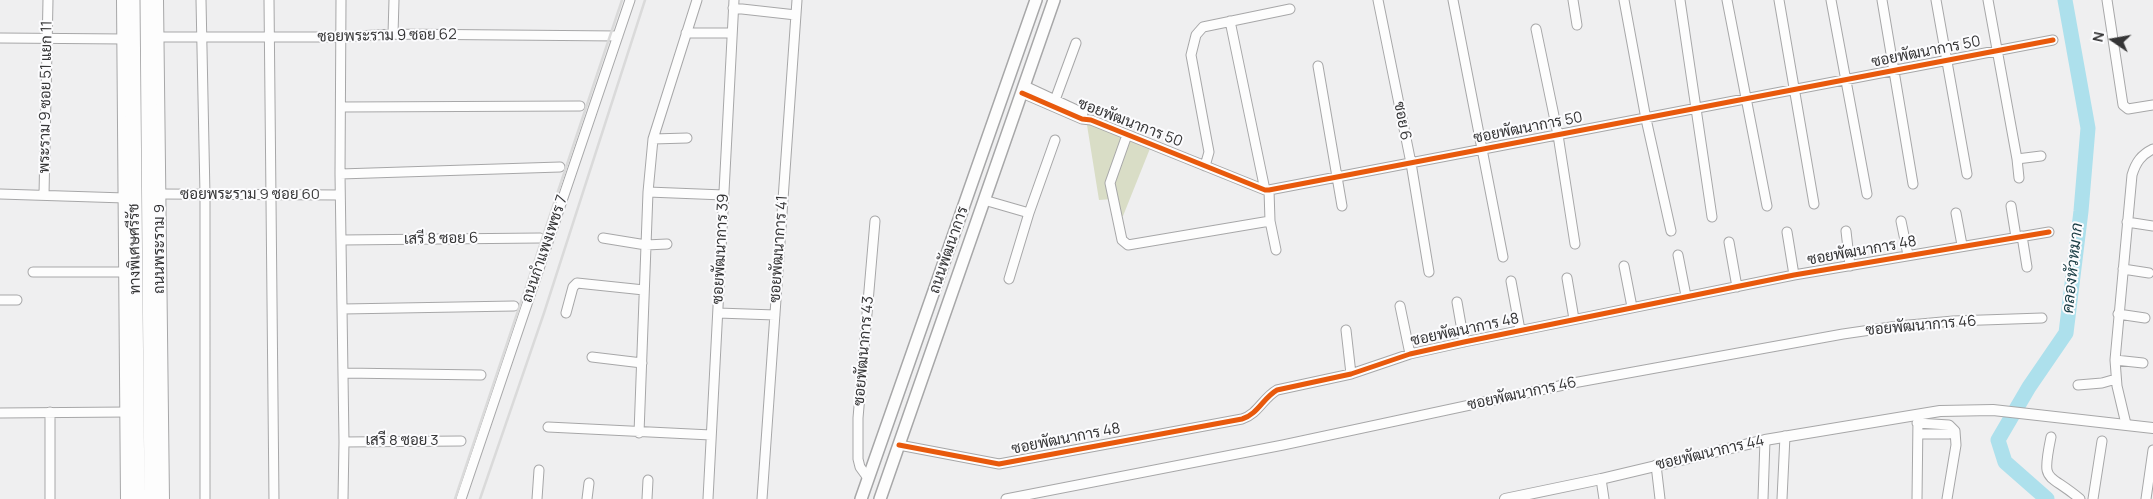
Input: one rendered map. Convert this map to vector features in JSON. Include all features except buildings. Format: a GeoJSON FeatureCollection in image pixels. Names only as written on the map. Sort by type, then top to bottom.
{"type":"FeatureCollection","features":[{"type":"Feature","properties":{"kind":"highway","name":"ทางพิเศษศรีรัช"},"geometry":{"type":"LineString","coordinates":[[132,0],[137,499]]}},
{"type":"Feature","properties":{"kind":"highway","name":"ทางพิเศษศรีรัช"},"geometry":{"type":"LineString","coordinates":[[148,0],[152,499]]}},
{"type":"Feature","properties":{"kind":"main road"},"geometry":{"type":"LineString","coordinates":[[124,0],[128,499]]}},
{"type":"Feature","properties":{"kind":"main road","name":"ถนนพระราม 9"},"geometry":{"type":"LineString","coordinates":[[156,0],[162,499]]}},
{"type":"Feature","properties":{"kind":"main road","name":"ถนนพัฒนาการ"},"geometry":{"type":"LineString","coordinates":[[865,498],[868,478],[1036,0]]}},
{"type":"Feature","properties":{"kind":"main road","name":"ถนนพัฒนาการ"},"geometry":{"type":"LineString","coordinates":[[880,499],[1054,0]]}},
{"type":"Feature","properties":{"kind":"street","name":"พระราม 9 ซอย 51 แยก 11"},"geometry":{"type":"LineString","coordinates":[[44,195],[48,0]]}},
{"type":"Feature","properties":{"kind":"street"},"geometry":{"type":"LineString","coordinates":[[201,0],[205,195],[206,499]]}},
{"type":"Feature","properties":{"kind":"street"},"geometry":{"type":"LineString","coordinates":[[269,0],[274,499]]}},
{"type":"Feature","properties":{"kind":"street"},"geometry":{"type":"LineString","coordinates":[[341,0],[340,195],[344,373],[343,499]]}},
{"type":"Feature","properties":{"kind":"street"},"geometry":{"type":"LineString","coordinates":[[392,34],[394,0]]}},
{"type":"Feature","properties":{"kind":"street","name":"ถนนกำแพงเพชร 7"},"geometry":{"type":"LineString","coordinates":[[461,499],[630,0]]}},
{"type":"Feature","properties":{"kind":"street"},"geometry":{"type":"LineString","coordinates":[[639,433],[648,192],[653,139],[697,0]]}},
{"type":"Feature","properties":{"kind":"street","name":"ซอยพัฒนาการ 41"},"geometry":{"type":"LineString","coordinates":[[762,499],[796,0]]}},
{"type":"Feature","properties":{"kind":"street","name":"ซอย 6"},"geometry":{"type":"LineString","coordinates":[[1378,0],[1411,163],[1429,272]]}},
{"type":"Feature","properties":{"kind":"street"},"geometry":{"type":"LineString","coordinates":[[1453,0],[1503,257]]}},
{"type":"Feature","properties":{"kind":"street"},"geometry":{"type":"LineString","coordinates":[[1573,0],[1577,25]]}},
{"type":"Feature","properties":{"kind":"street"},"geometry":{"type":"LineString","coordinates":[[1624,0],[1646,119],[1671,231]]}},
{"type":"Feature","properties":{"kind":"street"},"geometry":{"type":"LineString","coordinates":[[1680,0],[1712,217]]}},
{"type":"Feature","properties":{"kind":"street"},"geometry":{"type":"LineString","coordinates":[[1728,0],[1767,206]]}},
{"type":"Feature","properties":{"kind":"street"},"geometry":{"type":"LineString","coordinates":[[1779,0],[1814,204]]}},
{"type":"Feature","properties":{"kind":"street"},"geometry":{"type":"LineString","coordinates":[[1831,0],[1867,194]]}},
{"type":"Feature","properties":{"kind":"street"},"geometry":{"type":"LineString","coordinates":[[1882,0],[1913,184]]}},
{"type":"Feature","properties":{"kind":"street"},"geometry":{"type":"LineString","coordinates":[[1936,0],[1967,174]]}},
{"type":"Feature","properties":{"kind":"street"},"geometry":{"type":"LineString","coordinates":[[1988,0],[2019,178]]}},
{"type":"Feature","properties":{"kind":"street"},"geometry":{"type":"LineString","coordinates":[[2107,0],[2122,105],[2128,109],[2153,105]]}},
{"type":"Feature","properties":{"kind":"street"},"geometry":{"type":"LineString","coordinates":[[733,4],[796,15]]}},
{"type":"Feature","properties":{"kind":"street","name":"ซอยพัฒนาการ 39"},"geometry":{"type":"LineString","coordinates":[[708,499],[733,4]]}},
{"type":"Feature","properties":{"kind":"street"},"geometry":{"type":"LineString","coordinates":[[1205,166],[1209,152],[1191,54],[1196,35],[1203,27],[1290,9]]}},
{"type":"Feature","properties":{"kind":"street"},"geometry":{"type":"LineString","coordinates":[[1230,21],[1267,190],[1270,221],[1276,250]]}},
{"type":"Feature","properties":{"kind":"street"},"geometry":{"type":"LineString","coordinates":[[1536,29],[1558,135],[1575,244]]}},
{"type":"Feature","properties":{"kind":"street"},"geometry":{"type":"LineString","coordinates":[[686,33],[732,33]]}},
{"type":"Feature","properties":{"kind":"street","name":"ซอยพระราม 9 ซอย 62"},"geometry":{"type":"LineString","coordinates":[[156,37],[341,37],[392,34],[618,36]]}},
{"type":"Feature","properties":{"kind":"street"},"geometry":{"type":"LineString","coordinates":[[0,38],[125,39]]}},
{"type":"Feature","properties":{"kind":"street","name":"ซอยพัฒนาการ 50"},"geometry":{"type":"LineString","coordinates":[[1024,90],[1082,119],[1091,120],[1267,190],[2052,40]]}},
{"type":"Feature","properties":{"kind":"street"},"geometry":{"type":"LineString","coordinates":[[1055,100],[1076,43]]}},
{"type":"Feature","properties":{"kind":"street"},"geometry":{"type":"LineString","coordinates":[[1318,66],[1342,206]]}},
{"type":"Feature","properties":{"kind":"street","name":"ซอยพัฒนาการ 50"},"geometry":{"type":"LineString","coordinates":[[1024,90],[1055,100],[1084,114],[1091,120]]}},
{"type":"Feature","properties":{"kind":"street"},"geometry":{"type":"LineString","coordinates":[[341,107],[580,106]]}},
{"type":"Feature","properties":{"kind":"street"},"geometry":{"type":"LineString","coordinates":[[1127,135],[1110,183],[1122,240],[1125,244],[1131,246],[1270,221]]}},
{"type":"Feature","properties":{"kind":"street"},"geometry":{"type":"LineString","coordinates":[[653,139],[687,138]]}},
{"type":"Feature","properties":{"kind":"street"},"geometry":{"type":"LineString","coordinates":[[1009,279],[1029,213],[1055,140]]}},
{"type":"Feature","properties":{"kind":"street"},"geometry":{"type":"LineString","coordinates":[[2126,424],[2116,379],[2114,360],[2127,222],[2132,174],[2135,164],[2143,154],[2153,149]]}},
{"type":"Feature","properties":{"kind":"street"},"geometry":{"type":"LineString","coordinates":[[2017,159],[2041,156]]}},
{"type":"Feature","properties":{"kind":"street"},"geometry":{"type":"LineString","coordinates":[[340,174],[560,168]]}},
{"type":"Feature","properties":{"kind":"street"},"geometry":{"type":"LineString","coordinates":[[648,192],[724,195]]}},
{"type":"Feature","properties":{"kind":"street"},"geometry":{"type":"LineString","coordinates":[[0,194],[126,198]]}},
{"type":"Feature","properties":{"kind":"street","name":"ซอยพระราม 9 ซอย 60"},"geometry":{"type":"LineString","coordinates":[[159,194],[340,195]]}},
{"type":"Feature","properties":{"kind":"street"},"geometry":{"type":"LineString","coordinates":[[984,200],[1029,213]]}},
{"type":"Feature","properties":{"kind":"street"},"geometry":{"type":"LineString","coordinates":[[2011,206],[2027,267]]}},
{"type":"Feature","properties":{"kind":"street"},"geometry":{"type":"LineString","coordinates":[[1956,214],[1962,245]]}},
{"type":"Feature","properties":{"kind":"street"},"geometry":{"type":"LineString","coordinates":[[1901,220],[1908,255]]}},
{"type":"Feature","properties":{"kind":"street","name":"ซอยพัฒนาการ 43"},"geometry":{"type":"LineString","coordinates":[[868,478],[860,468],[858,459],[858,418],[875,221]]}},
{"type":"Feature","properties":{"kind":"street"},"geometry":{"type":"LineString","coordinates":[[2127,222],[2153,226]]}},
{"type":"Feature","properties":{"kind":"street"},"geometry":{"type":"LineString","coordinates":[[1846,231],[1850,266]]}},
{"type":"Feature","properties":{"kind":"street"},"geometry":{"type":"LineString","coordinates":[[1788,232],[1794,276]]}},
{"type":"Feature","properties":{"kind":"street","name":"ซอยพัฒนาการ 48"},"geometry":{"type":"LineString","coordinates":[[898,445],[999,464],[1242,419],[1254,413],[1277,390],[1351,374],[1410,354],[1464,342],[1736,286],[1962,245],[2049,232]]}},
{"type":"Feature","properties":{"kind":"street","name":"เสรี 8 ซอย 6"},"geometry":{"type":"LineString","coordinates":[[342,240],[540,238]]}},
{"type":"Feature","properties":{"kind":"street"},"geometry":{"type":"LineString","coordinates":[[603,238],[646,245],[668,244]]}},
{"type":"Feature","properties":{"kind":"street"},"geometry":{"type":"LineString","coordinates":[[1729,242],[1736,286]]}},
{"type":"Feature","properties":{"kind":"street"},"geometry":{"type":"LineString","coordinates":[[1678,255],[1686,296]]}},
{"type":"Feature","properties":{"kind":"street"},"geometry":{"type":"LineString","coordinates":[[1624,266],[1632,307]]}},
{"type":"Feature","properties":{"kind":"street"},"geometry":{"type":"LineString","coordinates":[[2123,269],[2149,272]]}},
{"type":"Feature","properties":{"kind":"street"},"geometry":{"type":"LineString","coordinates":[[33,272],[126,272]]}},
{"type":"Feature","properties":{"kind":"street"},"geometry":{"type":"LineString","coordinates":[[1567,278],[1574,319]]}},
{"type":"Feature","properties":{"kind":"street"},"geometry":{"type":"LineString","coordinates":[[1511,282],[1520,330]]}},
{"type":"Feature","properties":{"kind":"street"},"geometry":{"type":"LineString","coordinates":[[566,313],[573,287],[577,283],[644,290]]}},
{"type":"Feature","properties":{"kind":"street"},"geometry":{"type":"LineString","coordinates":[[0,300],[17,300]]}},
{"type":"Feature","properties":{"kind":"street"},"geometry":{"type":"LineString","coordinates":[[1458,302],[1464,342]]}},
{"type":"Feature","properties":{"kind":"street"},"geometry":{"type":"LineString","coordinates":[[343,309],[514,306]]}},
{"type":"Feature","properties":{"kind":"street"},"geometry":{"type":"LineString","coordinates":[[1400,306],[1410,354]]}},
{"type":"Feature","properties":{"kind":"street"},"geometry":{"type":"LineString","coordinates":[[718,313],[775,315]]}},
{"type":"Feature","properties":{"kind":"street"},"geometry":{"type":"LineString","coordinates":[[2118,314],[2146,318]]}},
{"type":"Feature","properties":{"kind":"street","name":"ซอยพัฒนาการ 46"},"geometry":{"type":"LineString","coordinates":[[1006,499],[1283,444],[1573,383],[1843,334],[1898,326],[1954,321],[2042,318]]}},
{"type":"Feature","properties":{"kind":"street"},"geometry":{"type":"LineString","coordinates":[[1346,330],[1351,374]]}},
{"type":"Feature","properties":{"kind":"street"},"geometry":{"type":"LineString","coordinates":[[592,357],[642,363]]}},
{"type":"Feature","properties":{"kind":"street"},"geometry":{"type":"LineString","coordinates":[[2114,360],[2143,363]]}},
{"type":"Feature","properties":{"kind":"street"},"geometry":{"type":"LineString","coordinates":[[344,373],[481,375]]}},
{"type":"Feature","properties":{"kind":"street"},"geometry":{"type":"LineString","coordinates":[[2078,385],[2102,383],[2116,379]]}},
{"type":"Feature","properties":{"kind":"street","name":"ซอยพัฒนาการ 44"},"geometry":{"type":"LineString","coordinates":[[1505,499],[1542,495],[1656,465],[1764,440],[1918,418],[1940,411],[1993,410],[2153,428]]}},
{"type":"Feature","properties":{"kind":"street"},"geometry":{"type":"LineString","coordinates":[[50,412],[50,499]]}},
{"type":"Feature","properties":{"kind":"street"},"geometry":{"type":"LineString","coordinates":[[0,413],[128,412]]}},
{"type":"Feature","properties":{"kind":"street"},"geometry":{"type":"LineString","coordinates":[[1917,499],[1918,418],[1949,425],[1955,431],[1956,445],[1947,499]]}},
{"type":"Feature","properties":{"kind":"street"},"geometry":{"type":"LineString","coordinates":[[548,427],[639,433],[711,435]]}},
{"type":"Feature","properties":{"kind":"street"},"geometry":{"type":"LineString","coordinates":[[1918,434],[1949,434],[1955,431]]}},
{"type":"Feature","properties":{"kind":"street"},"geometry":{"type":"LineString","coordinates":[[1782,499],[1785,436]]}},
{"type":"Feature","properties":{"kind":"street"},"geometry":{"type":"LineString","coordinates":[[2051,437],[2045,468],[2048,475],[2080,499]]}},
{"type":"Feature","properties":{"kind":"street"},"geometry":{"type":"LineString","coordinates":[[1763,499],[1764,440]]}},
{"type":"Feature","properties":{"kind":"street","name":"เสรี 8 ซอย 3"},"geometry":{"type":"LineString","coordinates":[[344,442],[461,441]]}},
{"type":"Feature","properties":{"kind":"street"},"geometry":{"type":"LineString","coordinates":[[2093,499],[2102,441]]}},
{"type":"Feature","properties":{"kind":"street"},"geometry":{"type":"LineString","coordinates":[[2146,499],[2153,450]]}},
{"type":"Feature","properties":{"kind":"street"},"geometry":{"type":"LineString","coordinates":[[1656,465],[1660,499]]}},
{"type":"Feature","properties":{"kind":"street"},"geometry":{"type":"LineString","coordinates":[[537,499],[538,470]]}},
{"type":"Feature","properties":{"kind":"street"},"geometry":{"type":"LineString","coordinates":[[1601,479],[1604,499]]}},
{"type":"Feature","properties":{"kind":"street"},"geometry":{"type":"LineString","coordinates":[[647,499],[648,480]]}},
{"type":"Feature","properties":{"kind":"street"},"geometry":{"type":"LineString","coordinates":[[587,499],[589,484]]}},
{"type":"Feature","properties":{"kind":"green space"},"geometry":{"type":"Polygon","coordinates":[[[1094,124],[1151,146],[1123,216],[1117,216],[1113,199],[1099,200],[1087,125],[1094,124]]]}},
{"type":"Feature","properties":{"kind":"waterway","name":"คลองหัวหมาก"},"geometry":{"type":"LineString","coordinates":[[2047,499],[2005,462],[1998,440],[2029,387],[2066,333],[2081,211],[2088,128],[2065,0]]}},
{"type":"Feature","properties":{"kind":"railway"},"geometry":{"type":"LineString","coordinates":[[455,499],[622,0]]}},
{"type":"Feature","properties":{"kind":"railway"},"geometry":{"type":"LineString","coordinates":[[480,499],[544,313],[645,0]]}},
{"type":"Feature","properties":{"kind":"cycle path"},"geometry":{"type":"LineString","coordinates":[[1022,93],[1082,119],[1091,120],[1269,190],[2053,40]]}},
{"type":"Feature","properties":{"kind":"cycle path"},"geometry":{"type":"LineString","coordinates":[[899,445],[999,464],[1242,419],[1248,417],[1277,390],[1351,374],[1410,354],[1794,275],[2049,232]]}}]}
